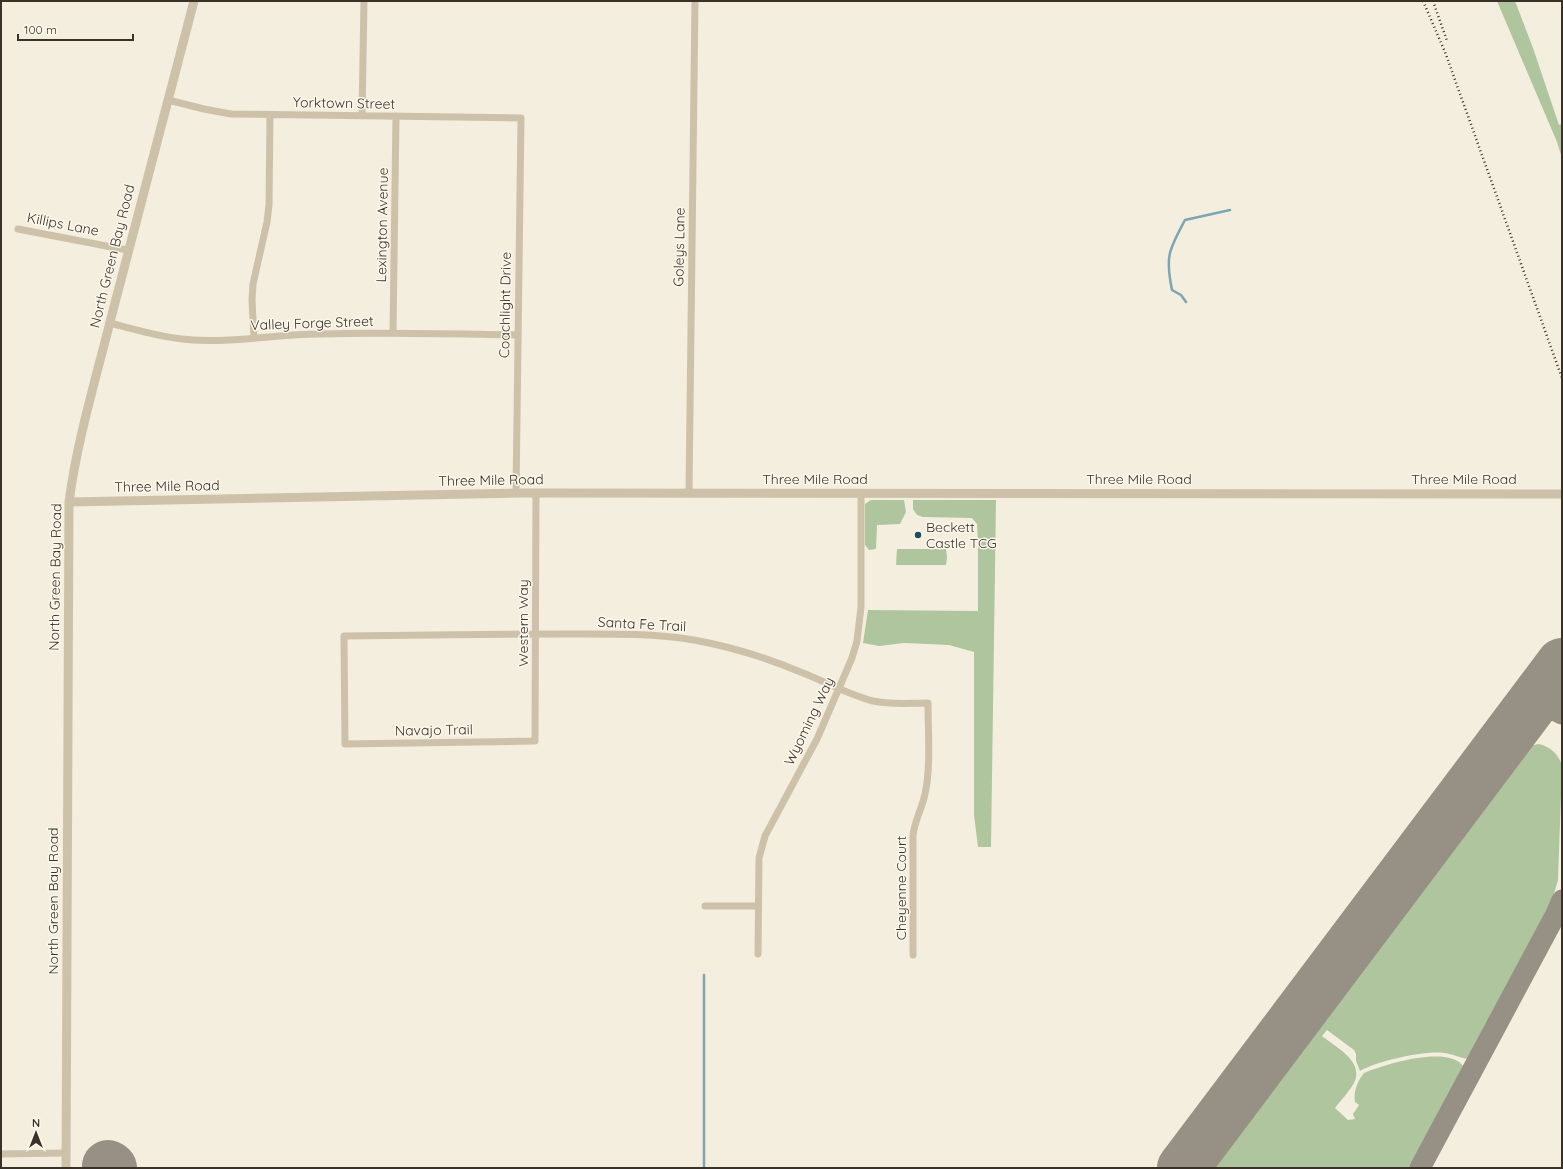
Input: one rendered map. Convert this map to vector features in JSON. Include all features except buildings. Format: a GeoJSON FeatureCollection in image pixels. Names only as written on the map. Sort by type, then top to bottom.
{"type":"FeatureCollection","features":[{"type":"Feature","properties":{"kind":"street","name":"North Green Bay Road"},"geometry":{"type":"LineString","coordinates":[[66,1168],[69,502],[79,441],[110,323],[127,250],[194,1]]}},
{"type":"Feature","properties":{"kind":"street"},"geometry":{"type":"LineString","coordinates":[[362,116],[364,1]]}},
{"type":"Feature","properties":{"kind":"street","name":"Goleys Lane"},"geometry":{"type":"LineString","coordinates":[[689,493],[696,1]]}},
{"type":"Feature","properties":{"kind":"street","name":"Yorktown Street"},"geometry":{"type":"LineString","coordinates":[[168,100],[231,114],[521,118]]}},
{"type":"Feature","properties":{"kind":"street"},"geometry":{"type":"LineString","coordinates":[[254,338],[252,289],[255,269],[267,222],[269,205],[270,114]]}},
{"type":"Feature","properties":{"kind":"street","name":"Lexington Avenue"},"geometry":{"type":"LineString","coordinates":[[394,333],[396,116]]}},
{"type":"Feature","properties":{"kind":"street","name":"Coachlight Drive"},"geometry":{"type":"LineString","coordinates":[[516,493],[521,118]]}},
{"type":"Feature","properties":{"kind":"street","name":"Killips Lane"},"geometry":{"type":"LineString","coordinates":[[18,229],[127,250]]}},
{"type":"Feature","properties":{"kind":"street","name":"Valley Forge Street"},"geometry":{"type":"LineString","coordinates":[[110,323],[172,338],[214,341],[316,334],[394,333],[518,335]]}},
{"type":"Feature","properties":{"kind":"street","name":"Three Mile Road"},"geometry":{"type":"LineString","coordinates":[[69,502],[516,493],[1562,494]]}},
{"type":"Feature","properties":{"kind":"street","name":"Western Way"},"geometry":{"type":"LineString","coordinates":[[524,742],[535,741],[536,493]]}},
{"type":"Feature","properties":{"kind":"street","name":"Wyoming Way"},"geometry":{"type":"LineString","coordinates":[[758,954],[759,858],[763,841],[817,739],[852,658],[860,625],[861,493]]}},
{"type":"Feature","properties":{"kind":"street","name":"Santa Fe Trail"},"geometry":{"type":"LineString","coordinates":[[345,744],[344,636],[635,634],[692,640],[751,653],[778,662],[859,697],[880,702],[928,703]]}},
{"type":"Feature","properties":{"kind":"street","name":"Cheyenne Court"},"geometry":{"type":"LineString","coordinates":[[913,955],[913,836],[916,821],[925,794],[927,779],[928,703]]}},
{"type":"Feature","properties":{"kind":"street","name":"Navajo Trail"},"geometry":{"type":"LineString","coordinates":[[345,744],[524,742]]}},
{"type":"Feature","properties":{"kind":"street"},"geometry":{"type":"LineString","coordinates":[[705,906],[758,906]]}},
{"type":"Feature","properties":{"kind":"street"},"geometry":{"type":"LineString","coordinates":[[1,1154],[66,1153]]}},
{"type":"Feature","properties":{"kind":"green space"},"geometry":{"type":"Polygon","coordinates":[[[1497,1],[1515,1],[1533,48],[1559,125],[1562,124],[1562,158],[1557,142],[1497,1]]]}},
{"type":"Feature","properties":{"kind":"green space"},"geometry":{"type":"Polygon","coordinates":[[[871,500],[904,500],[906,512],[900,524],[877,525],[876,549],[869,550],[865,545],[865,504],[871,500]]]}},
{"type":"Feature","properties":{"kind":"green space"},"geometry":{"type":"Polygon","coordinates":[[[913,500],[996,500],[991,847],[978,847],[974,815],[974,652],[949,645],[904,643],[879,646],[863,643],[868,610],[978,611],[977,524],[972,518],[923,517],[917,515],[913,509],[913,500]]]}},
{"type":"Feature","properties":{"kind":"green space"},"geometry":{"type":"Polygon","coordinates":[[[897,549],[946,549],[946,565],[896,565],[897,549]]]}},
{"type":"Feature","properties":{"kind":"green space"},"geometry":{"type":"Polygon","coordinates":[[[1539,744],[1554,752],[1562,765],[1558,880],[1553,897],[1545,915],[1468,1059],[1444,1053],[1425,1053],[1389,1060],[1360,1071],[1354,1050],[1327,1030],[1322,1036],[1347,1055],[1355,1068],[1356,1075],[1354,1083],[1335,1108],[1348,1120],[1355,1119],[1353,1114],[1359,1105],[1355,1102],[1355,1090],[1364,1073],[1386,1065],[1416,1058],[1444,1057],[1455,1060],[1463,1066],[1410,1168],[1204,1168],[1517,751],[1523,747],[1539,744]]]}},
{"type":"Feature","properties":{"kind":"waterway"},"geometry":{"type":"LineString","coordinates":[[1186,302],[1181,295],[1172,290],[1169,261],[1175,239],[1185,220],[1230,210]]}},
{"type":"Feature","properties":{"kind":"waterway"},"geometry":{"type":"LineString","coordinates":[[704,975],[704,1168]]}},
{"type":"Feature","properties":{"kind":"taxiway"},"geometry":{"type":"LineString","coordinates":[[1532,704],[1550,708],[1562,714]]}},
{"type":"Feature","properties":{"kind":"taxiway"},"geometry":{"type":"LineString","coordinates":[[1420,1168],[1556,914],[1562,900]]}},
{"type":"Feature","properties":{"kind":"runway"},"geometry":{"type":"LineString","coordinates":[[1183,1168],[1562,664]]}},
{"type":"Feature","properties":{"kind":"railway"},"geometry":{"type":"LineString","coordinates":[[1423,1],[1445,52],[1562,378]]}},
{"type":"Feature","properties":{"kind":"railway"},"geometry":{"type":"LineString","coordinates":[[1433,1],[1447,41]]}},
{"type":"Feature","properties":{"kind":"place","name":"Beckett Castle TCG"},"geometry":{"type":"Point","coordinates":[918,535]}}]}
